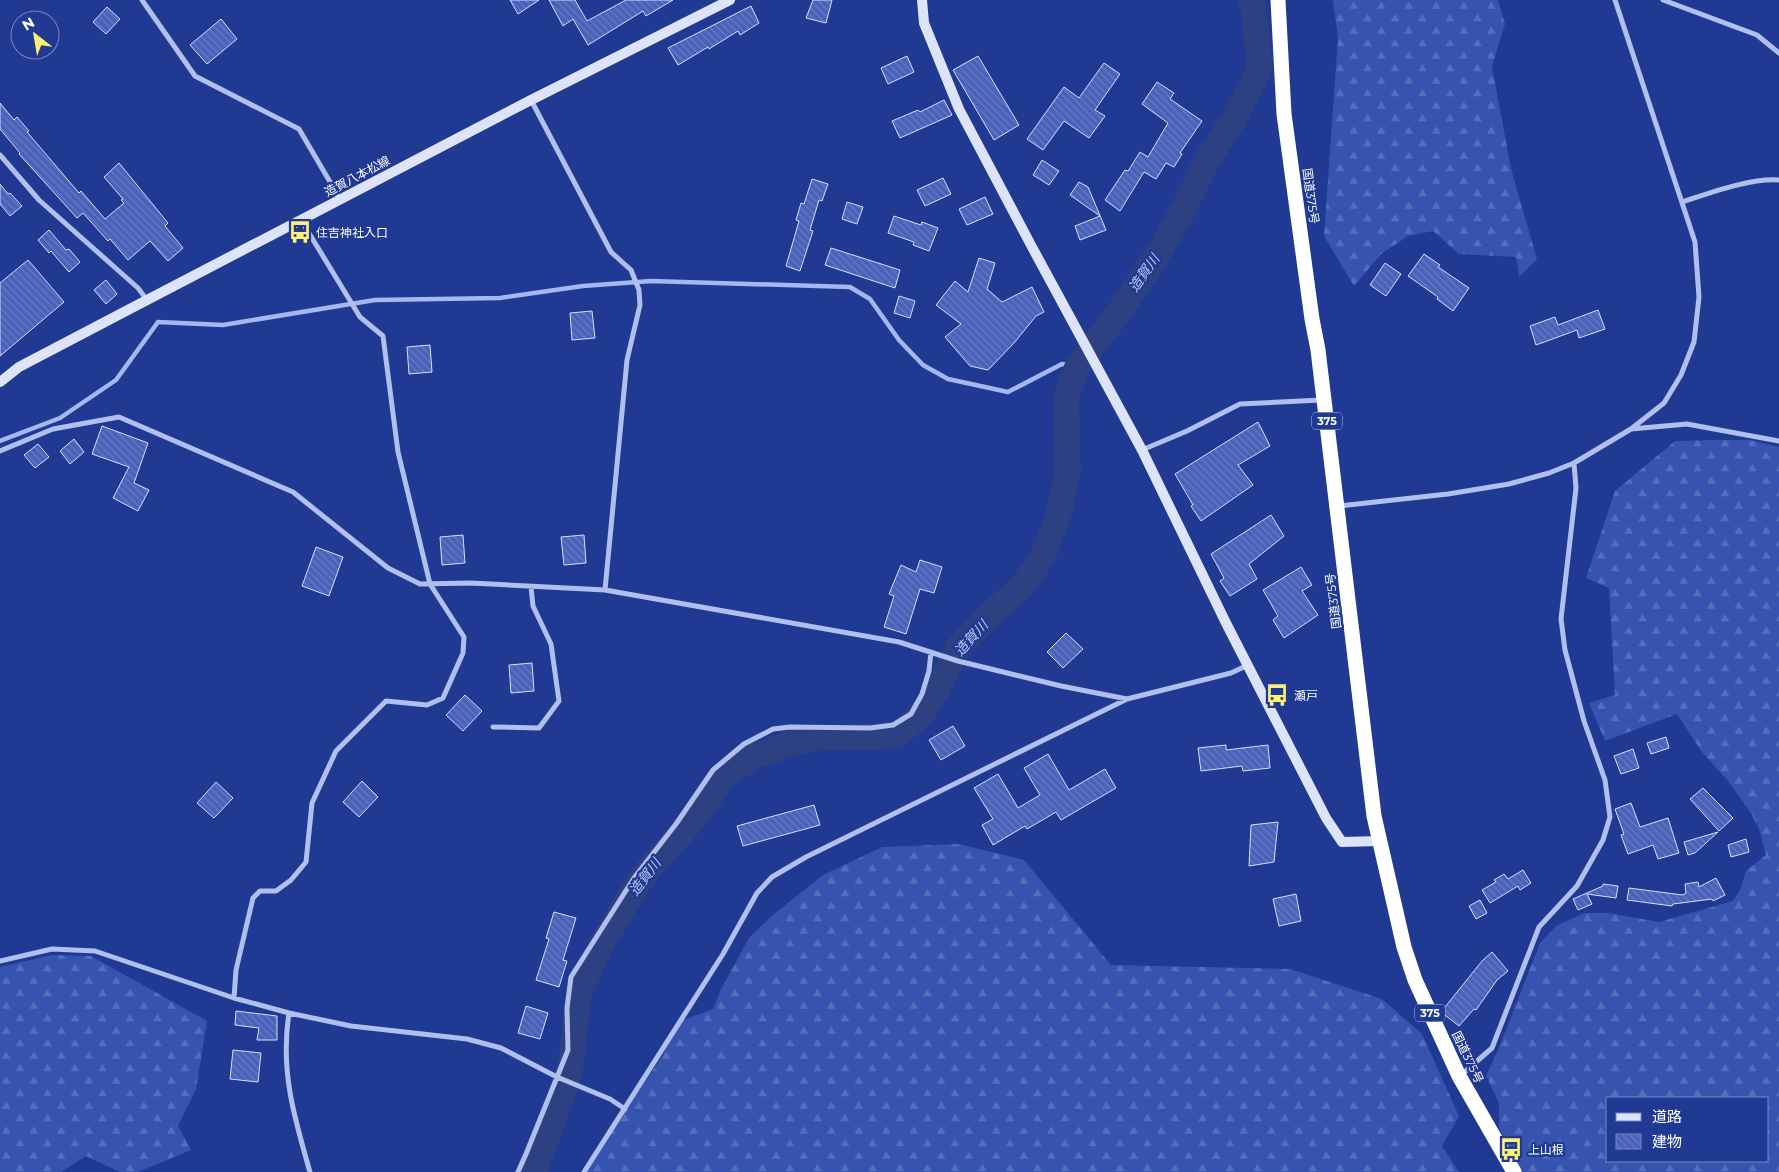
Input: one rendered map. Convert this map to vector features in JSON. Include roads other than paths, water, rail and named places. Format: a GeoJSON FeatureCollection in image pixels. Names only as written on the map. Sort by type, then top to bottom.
{"type":"FeatureCollection","features":[{"type":"Feature","properties":{"kind":"highway","name":"国道375号"},"geometry":{"type":"LineString","coordinates":[[1278,0],[1284,114],[1338,506],[1373,806],[1380,841],[1404,947],[1415,980],[1459,1076],[1514,1172]]}},
{"type":"Feature","properties":{"kind":"street"},"geometry":{"type":"LineString","coordinates":[[142,0],[195,76],[299,129],[340,199]]}},
{"type":"Feature","properties":{"kind":"street","name":"造賀八本松線"},"geometry":{"type":"LineString","coordinates":[[0,382],[19,367],[340,199],[730,0]]}},
{"type":"Feature","properties":{"kind":"street"},"geometry":{"type":"LineString","coordinates":[[922,0],[924,24],[959,109],[1142,450],[1326,818],[1342,842],[1380,841]]}},
{"type":"Feature","properties":{"kind":"street"},"geometry":{"type":"LineString","coordinates":[[1338,506],[1448,494],[1509,484],[1549,473],[1574,463],[1631,429],[1664,404],[1682,375],[1694,342],[1699,297],[1695,242],[1615,0]]}},
{"type":"Feature","properties":{"kind":"street"},"geometry":{"type":"LineString","coordinates":[[1663,0],[1757,35],[1779,53]]}},
{"type":"Feature","properties":{"kind":"street"},"geometry":{"type":"LineString","coordinates":[[531,100],[610,252],[631,270],[639,290],[640,305],[627,360],[605,590]]}},
{"type":"Feature","properties":{"kind":"street"},"geometry":{"type":"LineString","coordinates":[[0,155],[39,200],[138,288],[147,300]]}},
{"type":"Feature","properties":{"kind":"street"},"geometry":{"type":"LineString","coordinates":[[1682,202],[1727,188],[1771,179],[1779,180]]}},
{"type":"Feature","properties":{"kind":"street"},"geometry":{"type":"LineString","coordinates":[[234,998],[236,970],[253,898],[260,891],[276,891],[290,880],[306,862],[312,803],[336,751],[386,701],[427,705],[443,698],[463,653],[464,637],[430,584],[398,452],[383,336],[360,317],[301,220]]}},
{"type":"Feature","properties":{"kind":"street"},"geometry":{"type":"LineString","coordinates":[[1142,450],[1187,431],[1240,404],[1324,400]]}},
{"type":"Feature","properties":{"kind":"street"},"geometry":{"type":"LineString","coordinates":[[0,451],[53,429],[119,417],[293,492],[388,568],[420,584],[471,583],[605,590],[899,642],[958,661],[1127,700]]}},
{"type":"Feature","properties":{"kind":"street"},"geometry":{"type":"LineString","coordinates":[[1631,429],[1687,424],[1779,441]]}},
{"type":"Feature","properties":{"kind":"street"},"geometry":{"type":"LineString","coordinates":[[1459,1076],[1492,1048],[1538,927],[1577,886],[1602,840],[1610,817],[1605,780],[1584,720],[1567,659],[1561,620],[1576,488],[1574,463]]}},
{"type":"Feature","properties":{"kind":"street"},"geometry":{"type":"LineString","coordinates":[[493,728],[538,728],[559,701],[551,644],[532,606],[531,587]]}},
{"type":"Feature","properties":{"kind":"street"},"geometry":{"type":"LineString","coordinates":[[518,1172],[568,1050],[567,1008],[571,977],[634,878],[676,824],[713,770],[744,744],[773,729],[790,727],[870,728],[893,725],[911,714],[922,694],[929,671],[931,652]]}},
{"type":"Feature","properties":{"kind":"street"},"geometry":{"type":"LineString","coordinates":[[584,1172],[723,954],[757,893],[772,877],[806,857],[1127,700],[1231,673],[1248,665]]}},
{"type":"Feature","properties":{"kind":"street"},"geometry":{"type":"LineString","coordinates":[[0,961],[52,950],[95,951],[234,998],[289,1012],[351,1026],[467,1039],[501,1048],[558,1077],[610,1099],[625,1109]]}},
{"type":"Feature","properties":{"kind":"street"},"geometry":{"type":"LineString","coordinates":[[289,1012],[286,1034],[288,1089],[310,1172]]}},
{"type":"Feature","properties":{"kind":"waterway","name":"造賀川"},"geometry":{"type":"LineString","coordinates":[[534,1172],[564,1090],[571,1064],[578,995],[602,943],[642,877],[699,813],[725,775],[756,755],[790,743],[816,738],[897,736],[924,711],[958,648],[1022,586],[1034,570],[1044,553],[1058,516],[1068,473],[1066,398],[1078,365],[1120,311],[1161,249],[1209,157],[1234,119],[1260,68],[1251,0]]}},
{"type":"Feature","properties":{"kind":"waterway"},"geometry":{"type":"LineString","coordinates":[[0,441],[60,418],[116,380],[158,322],[223,325],[375,300],[500,298],[583,286],[651,281],[850,287],[870,299],[899,340],[923,365],[948,379],[1008,392],[1062,364],[1078,365]]}},
{"type":"Feature","properties":{"kind":"place","name":"住吉神社入口"},"geometry":{"type":"Point","coordinates":[300,232]}},
{"type":"Feature","properties":{"kind":"place","name":"瀬戸"},"geometry":{"type":"Point","coordinates":[1277,695]}},
{"type":"Feature","properties":{"kind":"place","name":"上山根"},"geometry":{"type":"Point","coordinates":[1511,1149]}}]}
